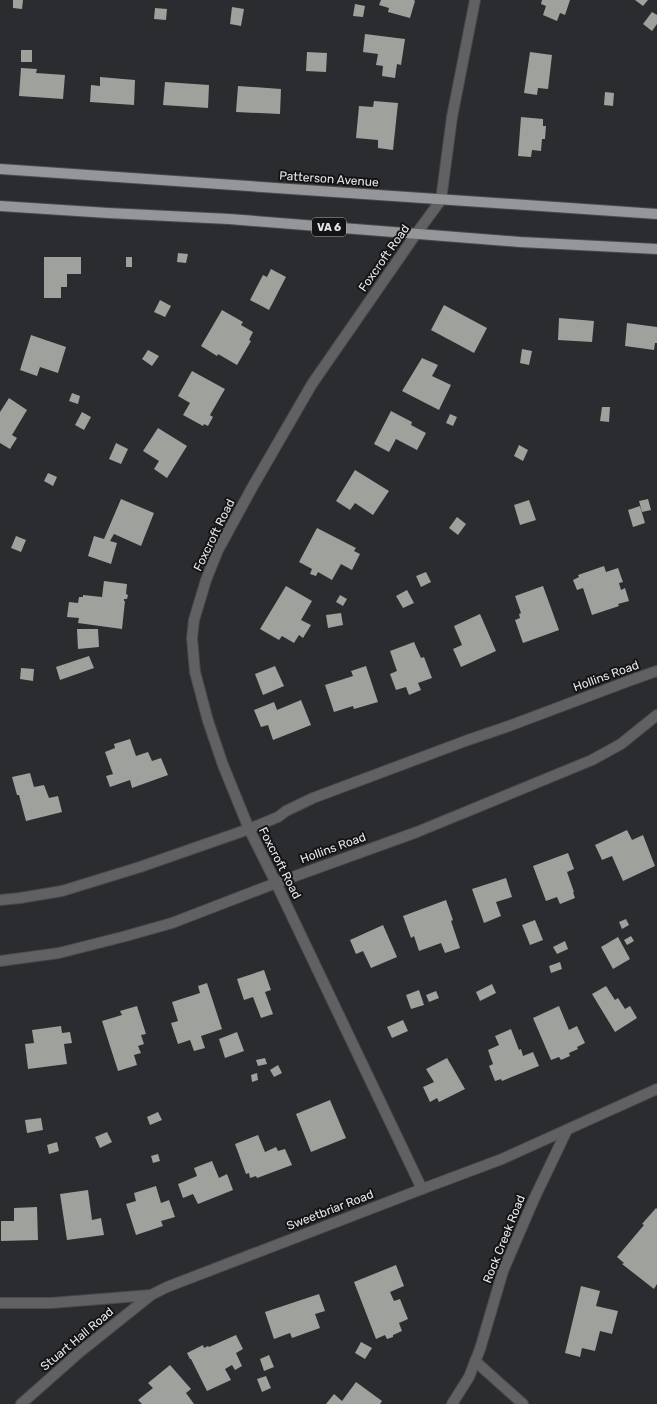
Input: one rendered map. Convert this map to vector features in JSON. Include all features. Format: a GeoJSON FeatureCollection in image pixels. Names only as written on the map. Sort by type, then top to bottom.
{"type":"FeatureCollection","features":[{"type":"Feature","properties":{"kind":"main road","name":"Patterson Avenue"},"geometry":{"type":"LineString","coordinates":[[0,169],[657,214]]}},
{"type":"Feature","properties":{"kind":"main road","name":"VA 6"},"geometry":{"type":"LineString","coordinates":[[0,206],[229,219],[520,242],[657,249]]}},
{"type":"Feature","properties":{"kind":"street"},"geometry":{"type":"LineString","coordinates":[[442,200],[452,117],[475,0]]}},
{"type":"Feature","properties":{"kind":"street","name":"Foxcroft Road"},"geometry":{"type":"LineString","coordinates":[[422,1189],[249,829],[223,765],[208,721],[195,672],[192,638],[194,620],[206,580],[218,550],[288,425],[312,384],[416,234],[442,200]]}},
{"type":"Feature","properties":{"kind":"street","name":"Hollins Road"},"geometry":{"type":"LineString","coordinates":[[0,900],[20,898],[62,890],[140,867],[249,829],[278,817],[286,811],[313,798],[657,671]]}},
{"type":"Feature","properties":{"kind":"street","name":"Hollins Road"},"geometry":{"type":"LineString","coordinates":[[0,961],[59,953],[126,936],[172,922],[417,832],[592,760],[621,744],[657,716]]}},
{"type":"Feature","properties":{"kind":"street","name":"Sweetbriar Road"},"geometry":{"type":"LineString","coordinates":[[0,1303],[52,1303],[151,1295],[174,1284],[502,1159],[657,1089]]}},
{"type":"Feature","properties":{"kind":"street","name":"Rock Creek Road"},"geometry":{"type":"LineString","coordinates":[[452,1404],[469,1377],[480,1349],[503,1271],[534,1199],[567,1130]]}},
{"type":"Feature","properties":{"kind":"street","name":"Stuart Hall Road"},"geometry":{"type":"LineString","coordinates":[[21,1404],[81,1351],[151,1295]]}},
{"type":"Feature","properties":{"kind":"street"},"geometry":{"type":"LineString","coordinates":[[475,1361],[523,1404]]}},
{"type":"Feature","properties":{"kind":"building"},"geometry":{"type":"Polygon","coordinates":[[[13,0],[23,0],[22,9],[13,8],[13,0]]]}},
{"type":"Feature","properties":{"kind":"building"},"geometry":{"type":"Polygon","coordinates":[[[381,0],[414,0],[410,18],[388,12],[389,8],[379,5],[381,0]]]}},
{"type":"Feature","properties":{"kind":"building"},"geometry":{"type":"Polygon","coordinates":[[[542,0],[570,0],[565,15],[560,13],[557,21],[543,15],[546,6],[541,4],[542,0]]]}},
{"type":"Feature","properties":{"kind":"building"},"geometry":{"type":"Polygon","coordinates":[[[635,0],[648,0],[643,6],[635,0]]]}},
{"type":"Feature","properties":{"kind":"building"},"geometry":{"type":"Polygon","coordinates":[[[355,4],[365,6],[363,17],[353,16],[355,4]]]}},
{"type":"Feature","properties":{"kind":"building"},"geometry":{"type":"Polygon","coordinates":[[[232,7],[244,9],[241,26],[230,24],[232,7]]]}},
{"type":"Feature","properties":{"kind":"building"},"geometry":{"type":"Polygon","coordinates":[[[155,8],[167,9],[166,20],[154,19],[155,8]]]}},
{"type":"Feature","properties":{"kind":"building"},"geometry":{"type":"Polygon","coordinates":[[[652,12],[657,15],[657,24],[652,31],[643,24],[652,12]]]}},
{"type":"Feature","properties":{"kind":"building"},"geometry":{"type":"Polygon","coordinates":[[[365,34],[405,39],[401,65],[397,64],[395,78],[382,76],[383,66],[376,65],[378,54],[363,52],[365,34]]]}},
{"type":"Feature","properties":{"kind":"building"},"geometry":{"type":"Polygon","coordinates":[[[21,50],[32,50],[32,62],[21,62],[21,50]]]}},
{"type":"Feature","properties":{"kind":"building"},"geometry":{"type":"Polygon","coordinates":[[[307,52],[327,53],[326,72],[306,71],[307,52]]]}},
{"type":"Feature","properties":{"kind":"building"},"geometry":{"type":"Polygon","coordinates":[[[530,52],[552,55],[548,89],[538,88],[537,95],[524,93],[530,52]]]}},
{"type":"Feature","properties":{"kind":"building"},"geometry":{"type":"Polygon","coordinates":[[[21,68],[37,69],[36,73],[65,75],[63,99],[19,96],[21,68]]]}},
{"type":"Feature","properties":{"kind":"building"},"geometry":{"type":"Polygon","coordinates":[[[100,77],[135,80],[134,105],[90,102],[91,85],[100,86],[100,77]]]}},
{"type":"Feature","properties":{"kind":"building"},"geometry":{"type":"Polygon","coordinates":[[[165,82],[209,85],[208,108],[163,105],[165,82]]]}},
{"type":"Feature","properties":{"kind":"building"},"geometry":{"type":"Polygon","coordinates":[[[238,86],[281,89],[280,114],[236,112],[238,86]]]}},
{"type":"Feature","properties":{"kind":"building"},"geometry":{"type":"Polygon","coordinates":[[[605,92],[614,93],[613,106],[604,105],[605,92]]]}},
{"type":"Feature","properties":{"kind":"building"},"geometry":{"type":"Polygon","coordinates":[[[374,101],[398,103],[393,150],[378,148],[378,140],[356,138],[359,106],[373,107],[374,101]]]}},
{"type":"Feature","properties":{"kind":"building"},"geometry":{"type":"Polygon","coordinates":[[[521,117],[543,119],[543,126],[546,126],[545,139],[542,139],[541,151],[532,150],[531,157],[518,156],[521,117]]]}},
{"type":"Feature","properties":{"kind":"building"},"geometry":{"type":"Polygon","coordinates":[[[178,253],[188,254],[186,263],[177,262],[178,253]]]}},
{"type":"Feature","properties":{"kind":"building"},"geometry":{"type":"Polygon","coordinates":[[[44,257],[81,257],[81,274],[67,274],[67,287],[61,287],[61,298],[44,298],[44,257]]]}},
{"type":"Feature","properties":{"kind":"building"},"geometry":{"type":"Polygon","coordinates":[[[126,257],[132,257],[132,267],[126,267],[126,257]]]}},
{"type":"Feature","properties":{"kind":"building"},"geometry":{"type":"Polygon","coordinates":[[[271,269],[286,277],[269,310],[250,300],[263,275],[267,277],[271,269]]]}},
{"type":"Feature","properties":{"kind":"building"},"geometry":{"type":"Polygon","coordinates":[[[160,300],[171,306],[165,317],[154,312],[160,300]]]}},
{"type":"Feature","properties":{"kind":"building"},"geometry":{"type":"Polygon","coordinates":[[[444,305],[487,328],[474,353],[431,330],[444,305]]]}},
{"type":"Feature","properties":{"kind":"building"},"geometry":{"type":"Polygon","coordinates":[[[222,310],[243,322],[241,325],[253,332],[249,340],[251,341],[237,365],[218,354],[217,356],[201,346],[222,310]]]}},
{"type":"Feature","properties":{"kind":"building"},"geometry":{"type":"Polygon","coordinates":[[[559,318],[594,321],[592,342],[558,340],[559,318]]]}},
{"type":"Feature","properties":{"kind":"building"},"geometry":{"type":"Polygon","coordinates":[[[627,323],[657,327],[657,343],[655,343],[654,350],[625,346],[627,323]]]}},
{"type":"Feature","properties":{"kind":"building"},"geometry":{"type":"Polygon","coordinates":[[[31,335],[66,347],[58,373],[40,367],[37,376],[20,370],[31,335]]]}},
{"type":"Feature","properties":{"kind":"building"},"geometry":{"type":"Polygon","coordinates":[[[522,349],[532,351],[529,365],[520,363],[522,349]]]}},
{"type":"Feature","properties":{"kind":"building"},"geometry":{"type":"Polygon","coordinates":[[[148,350],[159,356],[152,366],[142,359],[148,350]]]}},
{"type":"Feature","properties":{"kind":"building"},"geometry":{"type":"Polygon","coordinates":[[[422,358],[438,365],[432,376],[451,385],[439,410],[402,391],[422,358]]]}},
{"type":"Feature","properties":{"kind":"building"},"geometry":{"type":"Polygon","coordinates":[[[192,371],[225,389],[210,415],[213,417],[208,426],[204,424],[203,426],[183,415],[190,403],[178,396],[192,371]]]}},
{"type":"Feature","properties":{"kind":"building"},"geometry":{"type":"Polygon","coordinates":[[[72,393],[80,396],[78,404],[69,401],[72,393]]]}},
{"type":"Feature","properties":{"kind":"building"},"geometry":{"type":"Polygon","coordinates":[[[9,398],[27,410],[12,435],[17,438],[10,449],[0,443],[0,412],[9,398]]]}},
{"type":"Feature","properties":{"kind":"building"},"geometry":{"type":"Polygon","coordinates":[[[602,407],[610,407],[609,422],[600,421],[602,407]]]}},
{"type":"Feature","properties":{"kind":"building"},"geometry":{"type":"Polygon","coordinates":[[[391,411],[412,422],[411,425],[426,433],[417,450],[396,439],[389,452],[374,444],[391,411]]]}},
{"type":"Feature","properties":{"kind":"building"},"geometry":{"type":"Polygon","coordinates":[[[82,412],[91,417],[84,430],[75,425],[82,412]]]}},
{"type":"Feature","properties":{"kind":"building"},"geometry":{"type":"Polygon","coordinates":[[[450,414],[457,417],[453,426],[446,423],[450,414]]]}},
{"type":"Feature","properties":{"kind":"building"},"geometry":{"type":"Polygon","coordinates":[[[158,428],[187,446],[167,478],[154,469],[159,461],[143,451],[158,428]]]}},
{"type":"Feature","properties":{"kind":"building"},"geometry":{"type":"Polygon","coordinates":[[[116,443],[128,449],[121,464],[109,459],[116,443]]]}},
{"type":"Feature","properties":{"kind":"building"},"geometry":{"type":"Polygon","coordinates":[[[519,445],[528,450],[523,461],[514,456],[519,445]]]}},
{"type":"Feature","properties":{"kind":"building"},"geometry":{"type":"Polygon","coordinates":[[[355,470],[389,491],[373,515],[355,503],[350,510],[336,501],[355,470]]]}},
{"type":"Feature","properties":{"kind":"building"},"geometry":{"type":"Polygon","coordinates":[[[48,473],[57,477],[53,486],[44,481],[48,473]]]}},
{"type":"Feature","properties":{"kind":"building"},"geometry":{"type":"Polygon","coordinates":[[[121,499],[154,513],[141,546],[114,534],[110,541],[117,543],[111,564],[88,556],[94,536],[104,539],[121,499]]]}},
{"type":"Feature","properties":{"kind":"building"},"geometry":{"type":"Polygon","coordinates":[[[648,499],[651,510],[642,512],[639,501],[648,499]]]}},
{"type":"Feature","properties":{"kind":"building"},"geometry":{"type":"Polygon","coordinates":[[[529,500],[536,520],[520,525],[514,505],[529,500]]]}},
{"type":"Feature","properties":{"kind":"building"},"geometry":{"type":"Polygon","coordinates":[[[640,506],[645,523],[633,527],[628,510],[640,506]]]}},
{"type":"Feature","properties":{"kind":"building"},"geometry":{"type":"Polygon","coordinates":[[[457,517],[466,524],[458,535],[449,528],[457,517]]]}},
{"type":"Feature","properties":{"kind":"building"},"geometry":{"type":"Polygon","coordinates":[[[317,528],[356,548],[354,551],[360,554],[352,570],[341,564],[332,580],[318,572],[316,576],[310,574],[312,569],[299,562],[317,528]]]}},
{"type":"Feature","properties":{"kind":"building"},"geometry":{"type":"Polygon","coordinates":[[[16,536],[26,540],[21,552],[11,548],[16,536]]]}},
{"type":"Feature","properties":{"kind":"building"},"geometry":{"type":"Polygon","coordinates":[[[604,566],[606,572],[618,568],[623,582],[619,583],[621,590],[625,588],[629,601],[592,615],[583,588],[577,590],[573,580],[579,577],[578,575],[604,566]]]}},
{"type":"Feature","properties":{"kind":"building"},"geometry":{"type":"Polygon","coordinates":[[[426,572],[431,582],[421,587],[416,576],[426,572]]]}},
{"type":"Feature","properties":{"kind":"building"},"geometry":{"type":"Polygon","coordinates":[[[104,581],[127,584],[126,594],[128,595],[127,599],[124,599],[122,629],[78,623],[79,618],[67,617],[69,602],[78,603],[79,597],[83,597],[83,595],[102,597],[104,581]]]}},
{"type":"Feature","properties":{"kind":"building"},"geometry":{"type":"Polygon","coordinates":[[[286,586],[312,601],[301,620],[311,625],[303,638],[299,635],[294,643],[282,636],[279,640],[260,629],[286,586]]]}},
{"type":"Feature","properties":{"kind":"building"},"geometry":{"type":"Polygon","coordinates":[[[543,586],[559,630],[523,643],[515,620],[520,618],[519,614],[521,613],[515,596],[543,586]]]}},
{"type":"Feature","properties":{"kind":"building"},"geometry":{"type":"Polygon","coordinates":[[[407,590],[414,603],[403,608],[396,596],[407,590]]]}},
{"type":"Feature","properties":{"kind":"building"},"geometry":{"type":"Polygon","coordinates":[[[340,595],[347,599],[343,606],[336,602],[340,595]]]}},
{"type":"Feature","properties":{"kind":"building"},"geometry":{"type":"Polygon","coordinates":[[[341,613],[343,625],[328,628],[326,615],[341,613]]]}},
{"type":"Feature","properties":{"kind":"building"},"geometry":{"type":"Polygon","coordinates":[[[480,614],[496,651],[461,667],[453,649],[462,645],[454,626],[480,614]]]}},
{"type":"Feature","properties":{"kind":"building"},"geometry":{"type":"Polygon","coordinates":[[[77,629],[98,629],[99,647],[78,649],[77,629]]]}},
{"type":"Feature","properties":{"kind":"building"},"geometry":{"type":"Polygon","coordinates":[[[414,642],[421,658],[424,657],[432,678],[418,683],[421,690],[409,695],[406,687],[396,690],[390,674],[397,671],[390,651],[414,642]]]}},
{"type":"Feature","properties":{"kind":"building"},"geometry":{"type":"Polygon","coordinates":[[[89,656],[94,668],[60,680],[56,667],[89,656]]]}},
{"type":"Feature","properties":{"kind":"building"},"geometry":{"type":"Polygon","coordinates":[[[275,666],[284,686],[263,695],[255,674],[275,666]]]}},
{"type":"Feature","properties":{"kind":"building"},"geometry":{"type":"Polygon","coordinates":[[[366,666],[378,702],[354,709],[353,706],[334,712],[325,685],[353,676],[351,671],[366,666]]]}},
{"type":"Feature","properties":{"kind":"building"},"geometry":{"type":"Polygon","coordinates":[[[21,668],[34,669],[33,681],[20,679],[21,668]]]}},
{"type":"Feature","properties":{"kind":"building"},"geometry":{"type":"Polygon","coordinates":[[[301,700],[311,725],[273,740],[268,725],[261,727],[254,710],[274,702],[277,710],[301,700]]]}},
{"type":"Feature","properties":{"kind":"building"},"geometry":{"type":"Polygon","coordinates":[[[130,739],[136,756],[148,752],[152,761],[161,758],[168,775],[132,788],[130,780],[110,787],[106,776],[113,774],[105,752],[115,748],[114,744],[130,739]]]}},
{"type":"Feature","properties":{"kind":"building"},"geometry":{"type":"Polygon","coordinates":[[[30,773],[34,787],[44,785],[49,798],[58,796],[62,812],[26,821],[19,795],[17,795],[12,777],[30,773]]]}},
{"type":"Feature","properties":{"kind":"building"},"geometry":{"type":"Polygon","coordinates":[[[627,830],[632,840],[643,835],[655,866],[623,881],[612,856],[602,860],[595,845],[627,830]]]}},
{"type":"Feature","properties":{"kind":"building"},"geometry":{"type":"Polygon","coordinates":[[[568,853],[574,869],[567,872],[575,898],[560,904],[557,897],[546,901],[533,866],[568,853]]]}},
{"type":"Feature","properties":{"kind":"building"},"geometry":{"type":"Polygon","coordinates":[[[506,878],[512,897],[496,902],[501,916],[484,923],[472,889],[506,878]]]}},
{"type":"Feature","properties":{"kind":"building"},"geometry":{"type":"Polygon","coordinates":[[[446,900],[460,948],[445,953],[441,943],[419,951],[414,936],[411,938],[403,916],[446,900]]]}},
{"type":"Feature","properties":{"kind":"building"},"geometry":{"type":"Polygon","coordinates":[[[626,919],[629,925],[622,929],[619,922],[626,919]]]}},
{"type":"Feature","properties":{"kind":"building"},"geometry":{"type":"Polygon","coordinates":[[[535,920],[543,940],[530,945],[522,925],[535,920]]]}},
{"type":"Feature","properties":{"kind":"building"},"geometry":{"type":"Polygon","coordinates":[[[383,925],[397,957],[371,968],[363,951],[356,954],[350,940],[383,925]]]}},
{"type":"Feature","properties":{"kind":"building"},"geometry":{"type":"Polygon","coordinates":[[[631,936],[634,941],[627,945],[624,940],[631,936]]]}},
{"type":"Feature","properties":{"kind":"building"},"geometry":{"type":"Polygon","coordinates":[[[618,937],[630,959],[613,969],[601,947],[618,937]]]}},
{"type":"Feature","properties":{"kind":"building"},"geometry":{"type":"Polygon","coordinates":[[[565,941],[568,949],[557,954],[553,947],[565,941]]]}},
{"type":"Feature","properties":{"kind":"building"},"geometry":{"type":"Polygon","coordinates":[[[560,962],[562,969],[551,973],[549,966],[560,962]]]}},
{"type":"Feature","properties":{"kind":"building"},"geometry":{"type":"Polygon","coordinates":[[[264,970],[271,990],[265,992],[273,1014],[261,1018],[253,997],[244,1000],[237,979],[264,970]]]}},
{"type":"Feature","properties":{"kind":"building"},"geometry":{"type":"Polygon","coordinates":[[[207,983],[222,1029],[201,1036],[205,1048],[194,1051],[190,1040],[178,1044],[171,1023],[178,1021],[172,1002],[200,993],[198,986],[207,983]]]}},
{"type":"Feature","properties":{"kind":"building"},"geometry":{"type":"Polygon","coordinates":[[[492,984],[496,993],[480,1001],[476,992],[492,984]]]}},
{"type":"Feature","properties":{"kind":"building"},"geometry":{"type":"Polygon","coordinates":[[[606,986],[615,1000],[618,998],[625,1009],[630,1006],[637,1018],[615,1032],[592,994],[606,986]]]}},
{"type":"Feature","properties":{"kind":"building"},"geometry":{"type":"Polygon","coordinates":[[[419,990],[424,1005],[411,1009],[406,995],[419,990]]]}},
{"type":"Feature","properties":{"kind":"building"},"geometry":{"type":"Polygon","coordinates":[[[436,991],[439,998],[429,1002],[426,995],[436,991]]]}},
{"type":"Feature","properties":{"kind":"building"},"geometry":{"type":"Polygon","coordinates":[[[137,1006],[146,1034],[141,1035],[144,1044],[138,1046],[141,1053],[134,1055],[137,1065],[118,1071],[102,1021],[122,1015],[120,1011],[137,1006]]]}},
{"type":"Feature","properties":{"kind":"building"},"geometry":{"type":"Polygon","coordinates":[[[559,1006],[569,1030],[577,1026],[585,1043],[577,1047],[578,1049],[569,1053],[570,1056],[561,1060],[559,1057],[551,1060],[533,1018],[559,1006]]]}},
{"type":"Feature","properties":{"kind":"building"},"geometry":{"type":"Polygon","coordinates":[[[403,1020],[408,1031],[392,1038],[387,1027],[403,1020]]]}},
{"type":"Feature","properties":{"kind":"building"},"geometry":{"type":"Polygon","coordinates":[[[61,1026],[62,1033],[70,1032],[72,1043],[64,1044],[67,1064],[28,1069],[25,1044],[34,1043],[32,1030],[61,1026]]]}},
{"type":"Feature","properties":{"kind":"building"},"geometry":{"type":"Polygon","coordinates":[[[511,1029],[519,1050],[521,1049],[523,1056],[533,1052],[539,1066],[502,1081],[501,1079],[495,1081],[489,1066],[493,1064],[488,1050],[499,1045],[495,1036],[511,1029]]]}},
{"type":"Feature","properties":{"kind":"building"},"geometry":{"type":"Polygon","coordinates":[[[237,1032],[244,1051],[225,1058],[219,1039],[237,1032]]]}},
{"type":"Feature","properties":{"kind":"building"},"geometry":{"type":"Polygon","coordinates":[[[265,1058],[267,1064],[258,1066],[256,1060],[265,1058]]]}},
{"type":"Feature","properties":{"kind":"building"},"geometry":{"type":"Polygon","coordinates":[[[447,1058],[465,1089],[439,1102],[437,1098],[430,1102],[423,1087],[434,1082],[426,1069],[447,1058]]]}},
{"type":"Feature","properties":{"kind":"building"},"geometry":{"type":"Polygon","coordinates":[[[278,1065],[282,1073],[274,1077],[270,1070],[278,1065]]]}},
{"type":"Feature","properties":{"kind":"building"},"geometry":{"type":"Polygon","coordinates":[[[257,1073],[258,1080],[252,1082],[251,1075],[257,1073]]]}},
{"type":"Feature","properties":{"kind":"building"},"geometry":{"type":"Polygon","coordinates":[[[330,1100],[346,1138],[311,1152],[296,1114],[330,1100]]]}},
{"type":"Feature","properties":{"kind":"building"},"geometry":{"type":"Polygon","coordinates":[[[158,1112],[162,1120],[150,1125],[147,1117],[158,1112]]]}},
{"type":"Feature","properties":{"kind":"building"},"geometry":{"type":"Polygon","coordinates":[[[41,1118],[43,1130],[27,1133],[25,1120],[41,1118]]]}},
{"type":"Feature","properties":{"kind":"building"},"geometry":{"type":"Polygon","coordinates":[[[107,1132],[112,1142],[100,1148],[95,1137],[107,1132]]]}},
{"type":"Feature","properties":{"kind":"building"},"geometry":{"type":"Polygon","coordinates":[[[258,1135],[265,1152],[276,1147],[278,1151],[285,1149],[292,1165],[257,1178],[256,1176],[250,1178],[249,1173],[246,1174],[235,1144],[258,1135]]]}},
{"type":"Feature","properties":{"kind":"building"},"geometry":{"type":"Polygon","coordinates":[[[57,1142],[59,1151],[49,1154],[47,1145],[57,1142]]]}},
{"type":"Feature","properties":{"kind":"building"},"geometry":{"type":"Polygon","coordinates":[[[158,1154],[160,1161],[153,1163],[151,1156],[158,1154]]]}},
{"type":"Feature","properties":{"kind":"building"},"geometry":{"type":"Polygon","coordinates":[[[212,1161],[219,1178],[227,1174],[233,1190],[198,1204],[193,1194],[183,1198],[178,1184],[197,1176],[194,1168],[212,1161]]]}},
{"type":"Feature","properties":{"kind":"building"},"geometry":{"type":"Polygon","coordinates":[[[156,1186],[161,1203],[169,1200],[175,1217],[161,1221],[163,1226],[136,1235],[126,1204],[136,1201],[134,1193],[156,1186]]]}},
{"type":"Feature","properties":{"kind":"building"},"geometry":{"type":"Polygon","coordinates":[[[88,1190],[92,1220],[101,1218],[104,1235],[67,1240],[60,1194],[88,1190]]]}},
{"type":"Feature","properties":{"kind":"building"},"geometry":{"type":"Polygon","coordinates":[[[37,1207],[38,1240],[1,1241],[1,1221],[14,1221],[14,1208],[37,1207]]]}},
{"type":"Feature","properties":{"kind":"building"},"geometry":{"type":"Polygon","coordinates":[[[656,1208],[657,1284],[654,1289],[622,1264],[624,1263],[617,1257],[656,1208]]]}},
{"type":"Feature","properties":{"kind":"building"},"geometry":{"type":"Polygon","coordinates":[[[396,1265],[404,1286],[390,1292],[394,1301],[400,1299],[408,1319],[399,1323],[402,1331],[393,1335],[393,1337],[387,1339],[385,1335],[376,1339],[354,1282],[396,1265]]]}},
{"type":"Feature","properties":{"kind":"building"},"geometry":{"type":"Polygon","coordinates":[[[581,1286],[600,1291],[596,1306],[618,1311],[612,1334],[600,1331],[595,1351],[582,1348],[580,1357],[565,1353],[581,1286]]]}},
{"type":"Feature","properties":{"kind":"building"},"geometry":{"type":"Polygon","coordinates":[[[319,1294],[325,1311],[315,1314],[320,1328],[292,1338],[290,1333],[274,1339],[265,1312],[319,1294]]]}},
{"type":"Feature","properties":{"kind":"building"},"geometry":{"type":"Polygon","coordinates":[[[236,1335],[243,1349],[236,1353],[242,1366],[235,1370],[232,1365],[225,1369],[231,1380],[207,1391],[187,1353],[203,1345],[204,1348],[209,1347],[236,1335]]]}},
{"type":"Feature","properties":{"kind":"building"},"geometry":{"type":"Polygon","coordinates":[[[361,1342],[372,1348],[365,1359],[355,1353],[361,1342]]]}},
{"type":"Feature","properties":{"kind":"building"},"geometry":{"type":"Polygon","coordinates":[[[269,1355],[274,1367],[264,1371],[260,1359],[269,1355]]]}},
{"type":"Feature","properties":{"kind":"building"},"geometry":{"type":"Polygon","coordinates":[[[170,1365],[191,1389],[186,1393],[194,1404],[142,1404],[138,1400],[153,1388],[148,1383],[170,1365]]]}},
{"type":"Feature","properties":{"kind":"building"},"geometry":{"type":"Polygon","coordinates":[[[266,1376],[271,1388],[262,1392],[257,1379],[266,1376]]]}},
{"type":"Feature","properties":{"kind":"building"},"geometry":{"type":"Polygon","coordinates":[[[356,1382],[382,1401],[380,1404],[326,1404],[334,1394],[342,1401],[356,1382]]]}}]}
